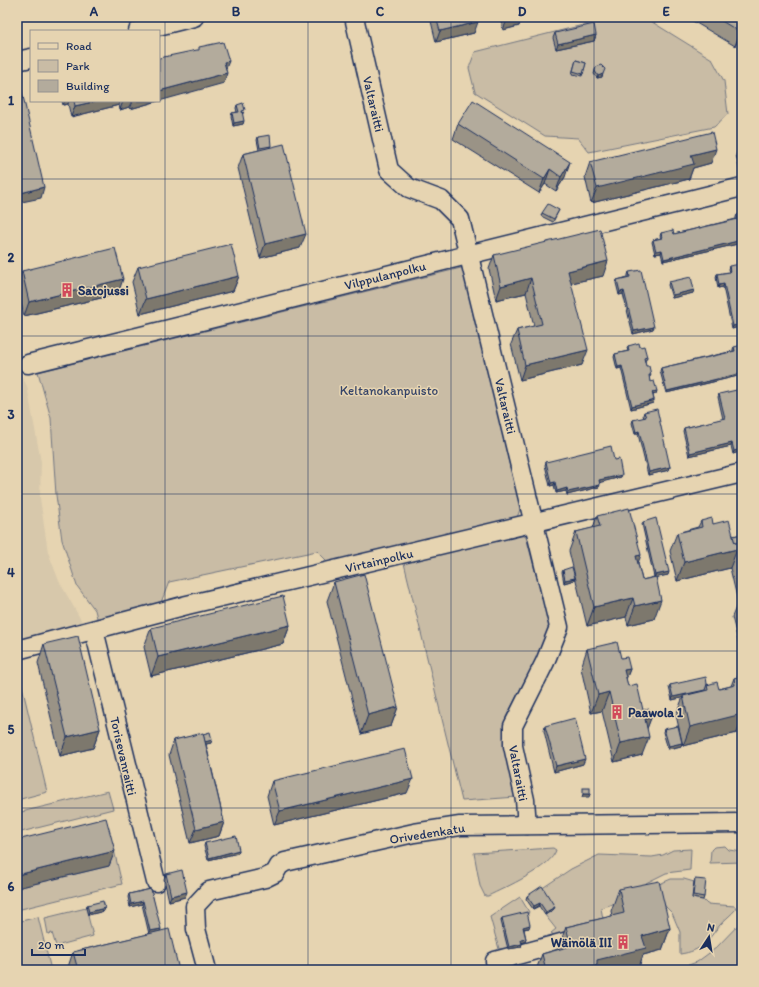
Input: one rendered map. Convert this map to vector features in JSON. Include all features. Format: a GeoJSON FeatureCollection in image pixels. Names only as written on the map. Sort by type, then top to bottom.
{"type":"FeatureCollection","features":[{"type":"Feature","properties":{"kind":"street"},"geometry":{"type":"LineString","coordinates":[[142,30],[194,17]]}},
{"type":"Feature","properties":{"kind":"street","name":"Valtaraitti"},"geometry":{"type":"LineString","coordinates":[[354,17],[389,170],[409,188],[441,200],[460,219],[470,254],[559,627],[545,662],[513,726],[513,746],[526,800],[527,825]]}},
{"type":"Feature","properties":{"kind":"street"},"geometry":{"type":"LineString","coordinates":[[17,61],[30,58]]}},
{"type":"Feature","properties":{"kind":"street","name":"Vilppulanpolku"},"geometry":{"type":"LineString","coordinates":[[28,364],[742,187]]}},
{"type":"Feature","properties":{"kind":"street","name":"Virtainpolku"},"geometry":{"type":"LineString","coordinates":[[17,650],[187,605],[742,473]]}},
{"type":"Feature","properties":{"kind":"street","name":"Torisevanraitti"},"geometry":{"type":"LineString","coordinates":[[94,630],[156,882]]}},
{"type":"Feature","properties":{"kind":"street","name":"Orivedenkatu"},"geometry":{"type":"LineString","coordinates":[[207,970],[196,929],[195,906],[208,891],[265,878],[275,873],[279,866],[285,862],[414,833],[460,826],[742,823]]}},
{"type":"Feature","properties":{"kind":"street"},"geometry":{"type":"LineString","coordinates":[[495,961],[599,932]]}},
{"type":"Feature","properties":{"kind":"shaded area"},"geometry":{"type":"Polygon","coordinates":[[[20,373],[27,386],[41,462],[40,498],[48,552],[59,581],[85,627],[17,644],[17,374],[20,373]]]}},
{"type":"Feature","properties":{"kind":"green space"},"geometry":{"type":"Polygon","coordinates":[[[615,17],[644,17],[712,59],[724,81],[728,114],[714,127],[589,152],[578,138],[545,136],[475,92],[469,68],[475,52],[615,17]]]}},
{"type":"Feature","properties":{"kind":"green space","name":"Keltanokanpuisto"},"geometry":{"type":"Polygon","coordinates":[[[465,267],[510,467],[519,500],[520,509],[517,518],[332,566],[317,551],[169,582],[160,605],[98,622],[95,610],[77,586],[62,540],[56,495],[51,418],[38,372],[465,267]]]}},
{"type":"Feature","properties":{"kind":"green space"},"geometry":{"type":"Polygon","coordinates":[[[519,534],[526,537],[551,630],[506,717],[505,735],[517,797],[462,801],[403,559],[519,534]]]}},
{"type":"Feature","properties":{"kind":"green space"},"geometry":{"type":"Polygon","coordinates":[[[17,665],[47,792],[17,800],[17,665]]]}},
{"type":"Feature","properties":{"kind":"green space"},"geometry":{"type":"Polygon","coordinates":[[[108,791],[113,809],[17,833],[17,813],[108,791]]]}},
{"type":"Feature","properties":{"kind":"green space"},"geometry":{"type":"Polygon","coordinates":[[[725,846],[729,850],[742,852],[742,862],[710,863],[711,850],[714,847],[725,846]]]}},
{"type":"Feature","properties":{"kind":"green space"},"geometry":{"type":"Polygon","coordinates":[[[553,848],[556,850],[553,857],[537,870],[505,888],[485,896],[480,886],[474,853],[553,848]]]}},
{"type":"Feature","properties":{"kind":"green space"},"geometry":{"type":"Polygon","coordinates":[[[691,849],[690,870],[666,873],[646,883],[638,895],[601,908],[603,919],[558,938],[551,933],[556,929],[545,915],[554,909],[541,889],[571,869],[599,855],[652,857],[663,855],[673,850],[691,849]]]}},
{"type":"Feature","properties":{"kind":"green space"},"geometry":{"type":"Polygon","coordinates":[[[114,850],[122,884],[17,910],[17,888],[109,866],[114,850]]]}},
{"type":"Feature","properties":{"kind":"green space"},"geometry":{"type":"Polygon","coordinates":[[[671,879],[684,879],[694,882],[692,898],[703,900],[707,904],[735,906],[736,909],[699,948],[688,953],[680,954],[680,932],[672,913],[665,906],[657,885],[671,879]]]}},
{"type":"Feature","properties":{"kind":"green space"},"geometry":{"type":"Polygon","coordinates":[[[520,897],[529,912],[508,949],[499,949],[490,917],[520,897]]]}},
{"type":"Feature","properties":{"kind":"green space"},"geometry":{"type":"Polygon","coordinates":[[[86,908],[93,936],[56,946],[52,933],[48,934],[45,918],[86,908]]]}},
{"type":"Feature","properties":{"kind":"green space"},"geometry":{"type":"Polygon","coordinates":[[[38,917],[51,970],[17,970],[17,922],[38,917]]]}},
{"type":"Feature","properties":{"kind":"green space"},"geometry":{"type":"Polygon","coordinates":[[[742,921],[742,970],[674,970],[697,962],[716,948],[742,921]]]}},
{"type":"Feature","properties":{"kind":"building"},"geometry":{"type":"Polygon","coordinates":[[[436,17],[476,17],[478,22],[440,31],[436,17]]]}},
{"type":"Feature","properties":{"kind":"building"},"geometry":{"type":"Polygon","coordinates":[[[506,17],[517,17],[507,20],[506,17]]]}},
{"type":"Feature","properties":{"kind":"building"},"geometry":{"type":"Polygon","coordinates":[[[715,17],[742,17],[742,28],[740,32],[715,17]]]}},
{"type":"Feature","properties":{"kind":"building"},"geometry":{"type":"Polygon","coordinates":[[[594,24],[596,35],[558,44],[555,33],[594,24]]]}},
{"type":"Feature","properties":{"kind":"building"},"geometry":{"type":"Polygon","coordinates":[[[223,42],[229,61],[224,62],[227,73],[160,91],[160,58],[199,50],[199,47],[223,42]]]}},
{"type":"Feature","properties":{"kind":"building"},"geometry":{"type":"Polygon","coordinates":[[[576,60],[586,63],[583,74],[573,71],[576,60]]]}},
{"type":"Feature","properties":{"kind":"building"},"geometry":{"type":"Polygon","coordinates":[[[601,65],[605,69],[603,74],[598,76],[595,71],[596,67],[601,65]]]}},
{"type":"Feature","properties":{"kind":"building"},"geometry":{"type":"Polygon","coordinates":[[[17,79],[19,79],[44,187],[17,194],[17,79]]]}},
{"type":"Feature","properties":{"kind":"building"},"geometry":{"type":"Polygon","coordinates":[[[473,100],[570,162],[561,177],[550,169],[544,179],[458,124],[473,100]]]}},
{"type":"Feature","properties":{"kind":"building"},"geometry":{"type":"Polygon","coordinates":[[[74,102],[93,102],[75,106],[74,102]]]}},
{"type":"Feature","properties":{"kind":"building"},"geometry":{"type":"Polygon","coordinates":[[[243,103],[245,110],[242,111],[244,121],[234,123],[232,113],[239,112],[237,105],[243,103]]]}},
{"type":"Feature","properties":{"kind":"building"},"geometry":{"type":"Polygon","coordinates":[[[712,132],[716,149],[691,155],[694,164],[597,188],[590,162],[712,132]]]}},
{"type":"Feature","properties":{"kind":"building"},"geometry":{"type":"Polygon","coordinates":[[[270,135],[271,146],[260,148],[258,137],[270,135]]]}},
{"type":"Feature","properties":{"kind":"building"},"geometry":{"type":"Polygon","coordinates":[[[284,144],[306,234],[265,244],[243,154],[284,144]]]}},
{"type":"Feature","properties":{"kind":"building"},"geometry":{"type":"Polygon","coordinates":[[[742,151],[742,169],[741,169],[737,152],[742,151]]]}},
{"type":"Feature","properties":{"kind":"building"},"geometry":{"type":"Polygon","coordinates":[[[548,204],[559,210],[554,219],[542,213],[548,204]]]}},
{"type":"Feature","properties":{"kind":"building"},"geometry":{"type":"Polygon","coordinates":[[[742,214],[742,240],[664,259],[662,250],[656,251],[653,240],[662,238],[661,233],[673,230],[674,234],[738,219],[737,215],[742,214]]]}},
{"type":"Feature","properties":{"kind":"building"},"geometry":{"type":"Polygon","coordinates":[[[600,229],[608,261],[568,271],[588,350],[525,365],[517,330],[542,324],[531,278],[501,286],[494,255],[600,229]]]}},
{"type":"Feature","properties":{"kind":"building"},"geometry":{"type":"Polygon","coordinates":[[[231,244],[239,276],[146,299],[138,267],[231,244]]]}},
{"type":"Feature","properties":{"kind":"building"},"geometry":{"type":"Polygon","coordinates":[[[115,248],[123,279],[29,302],[22,271],[115,248]]]}},
{"type":"Feature","properties":{"kind":"building"},"geometry":{"type":"Polygon","coordinates":[[[741,264],[742,324],[733,326],[724,284],[719,285],[717,274],[730,272],[729,266],[741,264]]]}},
{"type":"Feature","properties":{"kind":"building"},"geometry":{"type":"Polygon","coordinates":[[[641,270],[654,327],[634,331],[624,291],[620,292],[617,280],[630,277],[629,272],[641,270]]]}},
{"type":"Feature","properties":{"kind":"building"},"geometry":{"type":"Polygon","coordinates":[[[691,277],[694,290],[673,295],[669,282],[691,277]]]}},
{"type":"Feature","properties":{"kind":"building"},"geometry":{"type":"Polygon","coordinates":[[[639,343],[640,347],[644,346],[647,357],[644,358],[646,366],[649,366],[651,375],[649,375],[650,382],[654,381],[657,391],[652,392],[654,400],[632,406],[622,366],[618,367],[615,354],[629,351],[628,346],[639,343]]]}},
{"type":"Feature","properties":{"kind":"building"},"geometry":{"type":"Polygon","coordinates":[[[742,345],[742,373],[667,391],[661,368],[735,351],[734,347],[742,345]]]}},
{"type":"Feature","properties":{"kind":"building"},"geometry":{"type":"Polygon","coordinates":[[[741,389],[742,449],[734,451],[732,443],[690,453],[684,428],[725,418],[719,394],[741,389]]]}},
{"type":"Feature","properties":{"kind":"building"},"geometry":{"type":"Polygon","coordinates":[[[657,409],[670,467],[649,472],[639,431],[636,432],[633,420],[646,417],[644,412],[657,409]]]}},
{"type":"Feature","properties":{"kind":"building"},"geometry":{"type":"Polygon","coordinates":[[[611,446],[614,460],[619,459],[622,475],[599,480],[600,485],[568,492],[567,488],[557,491],[555,482],[551,483],[546,462],[611,446]]]}},
{"type":"Feature","properties":{"kind":"building"},"geometry":{"type":"Polygon","coordinates":[[[629,508],[641,555],[636,556],[642,580],[656,577],[661,600],[635,606],[633,598],[594,607],[576,532],[600,526],[597,516],[629,508]]]}},
{"type":"Feature","properties":{"kind":"building"},"geometry":{"type":"Polygon","coordinates":[[[656,518],[669,572],[655,575],[643,522],[656,518]]]}},
{"type":"Feature","properties":{"kind":"building"},"geometry":{"type":"Polygon","coordinates":[[[712,518],[713,524],[729,520],[735,543],[742,542],[742,572],[737,549],[684,562],[677,533],[702,527],[701,521],[712,518]]]}},
{"type":"Feature","properties":{"kind":"building"},"geometry":{"type":"Polygon","coordinates":[[[742,534],[742,542],[735,543],[733,536],[742,534]]]}},
{"type":"Feature","properties":{"kind":"building"},"geometry":{"type":"Polygon","coordinates":[[[572,567],[575,578],[565,580],[563,570],[572,567]]]}},
{"type":"Feature","properties":{"kind":"building"},"geometry":{"type":"Polygon","coordinates":[[[364,574],[398,707],[368,715],[334,582],[364,574]]]}},
{"type":"Feature","properties":{"kind":"building"},"geometry":{"type":"Polygon","coordinates":[[[283,596],[290,625],[158,657],[151,628],[283,596]]]}},
{"type":"Feature","properties":{"kind":"building"},"geometry":{"type":"Polygon","coordinates":[[[739,598],[742,598],[742,610],[739,598]]]}},
{"type":"Feature","properties":{"kind":"building"},"geometry":{"type":"Polygon","coordinates":[[[78,636],[100,729],[67,737],[44,644],[78,636]]]}},
{"type":"Feature","properties":{"kind":"building"},"geometry":{"type":"Polygon","coordinates":[[[617,642],[621,658],[627,657],[630,669],[624,670],[628,686],[637,684],[643,710],[649,709],[651,718],[645,719],[649,737],[621,743],[609,692],[598,695],[587,649],[617,642]]]}},
{"type":"Feature","properties":{"kind":"building"},"geometry":{"type":"Polygon","coordinates":[[[742,676],[742,714],[690,727],[683,696],[708,690],[707,685],[717,682],[719,689],[735,685],[734,678],[742,676]]]}},
{"type":"Feature","properties":{"kind":"building"},"geometry":{"type":"Polygon","coordinates":[[[706,677],[707,684],[705,690],[673,697],[670,685],[706,677]]]}},
{"type":"Feature","properties":{"kind":"building"},"geometry":{"type":"Polygon","coordinates":[[[575,718],[585,759],[556,766],[545,726],[575,718]]]}},
{"type":"Feature","properties":{"kind":"building"},"geometry":{"type":"Polygon","coordinates":[[[678,726],[682,743],[669,746],[664,729],[678,726]]]}},
{"type":"Feature","properties":{"kind":"building"},"geometry":{"type":"Polygon","coordinates":[[[210,732],[212,740],[205,742],[203,734],[210,732]]]}},
{"type":"Feature","properties":{"kind":"building"},"geometry":{"type":"Polygon","coordinates":[[[203,733],[224,822],[196,829],[174,740],[203,733]]]}},
{"type":"Feature","properties":{"kind":"building"},"geometry":{"type":"Polygon","coordinates":[[[405,749],[413,779],[280,811],[272,781],[405,749]]]}},
{"type":"Feature","properties":{"kind":"building"},"geometry":{"type":"Polygon","coordinates":[[[583,788],[590,788],[590,794],[583,794],[583,788]]]}},
{"type":"Feature","properties":{"kind":"building"},"geometry":{"type":"Polygon","coordinates":[[[106,818],[115,851],[17,875],[17,840],[106,818]]]}},
{"type":"Feature","properties":{"kind":"building"},"geometry":{"type":"Polygon","coordinates":[[[236,836],[239,850],[209,858],[205,843],[236,836]]]}},
{"type":"Feature","properties":{"kind":"building"},"geometry":{"type":"Polygon","coordinates":[[[182,870],[187,892],[171,896],[166,874],[182,870]]]}},
{"type":"Feature","properties":{"kind":"building"},"geometry":{"type":"Polygon","coordinates":[[[695,879],[706,880],[704,897],[693,895],[695,879]]]}},
{"type":"Feature","properties":{"kind":"building"},"geometry":{"type":"Polygon","coordinates":[[[659,881],[670,928],[642,936],[646,948],[597,960],[597,965],[588,967],[588,970],[546,970],[542,954],[571,946],[566,927],[624,913],[619,889],[659,881]]]}},
{"type":"Feature","properties":{"kind":"building"},"geometry":{"type":"Polygon","coordinates":[[[542,886],[555,907],[546,912],[540,903],[534,906],[527,896],[542,886]]]}},
{"type":"Feature","properties":{"kind":"building"},"geometry":{"type":"Polygon","coordinates":[[[151,889],[161,929],[150,931],[143,901],[131,904],[129,894],[151,889]]]}},
{"type":"Feature","properties":{"kind":"building"},"geometry":{"type":"Polygon","coordinates":[[[103,901],[105,908],[89,912],[87,905],[103,901]]]}},
{"type":"Feature","properties":{"kind":"building"},"geometry":{"type":"Polygon","coordinates":[[[527,912],[530,925],[523,927],[526,939],[521,940],[522,944],[509,947],[502,918],[527,912]]]}},
{"type":"Feature","properties":{"kind":"building"},"geometry":{"type":"Polygon","coordinates":[[[169,929],[179,970],[78,970],[73,952],[169,929]]]}},
{"type":"Feature","properties":{"kind":"place","name":"Satojussi"},"geometry":{"type":"Point","coordinates":[67,290]}},
{"type":"Feature","properties":{"kind":"place","name":"Paawola 1"},"geometry":{"type":"Point","coordinates":[617,712]}},
{"type":"Feature","properties":{"kind":"place","name":"Wäinölä III"},"geometry":{"type":"Point","coordinates":[623,942]}}]}
